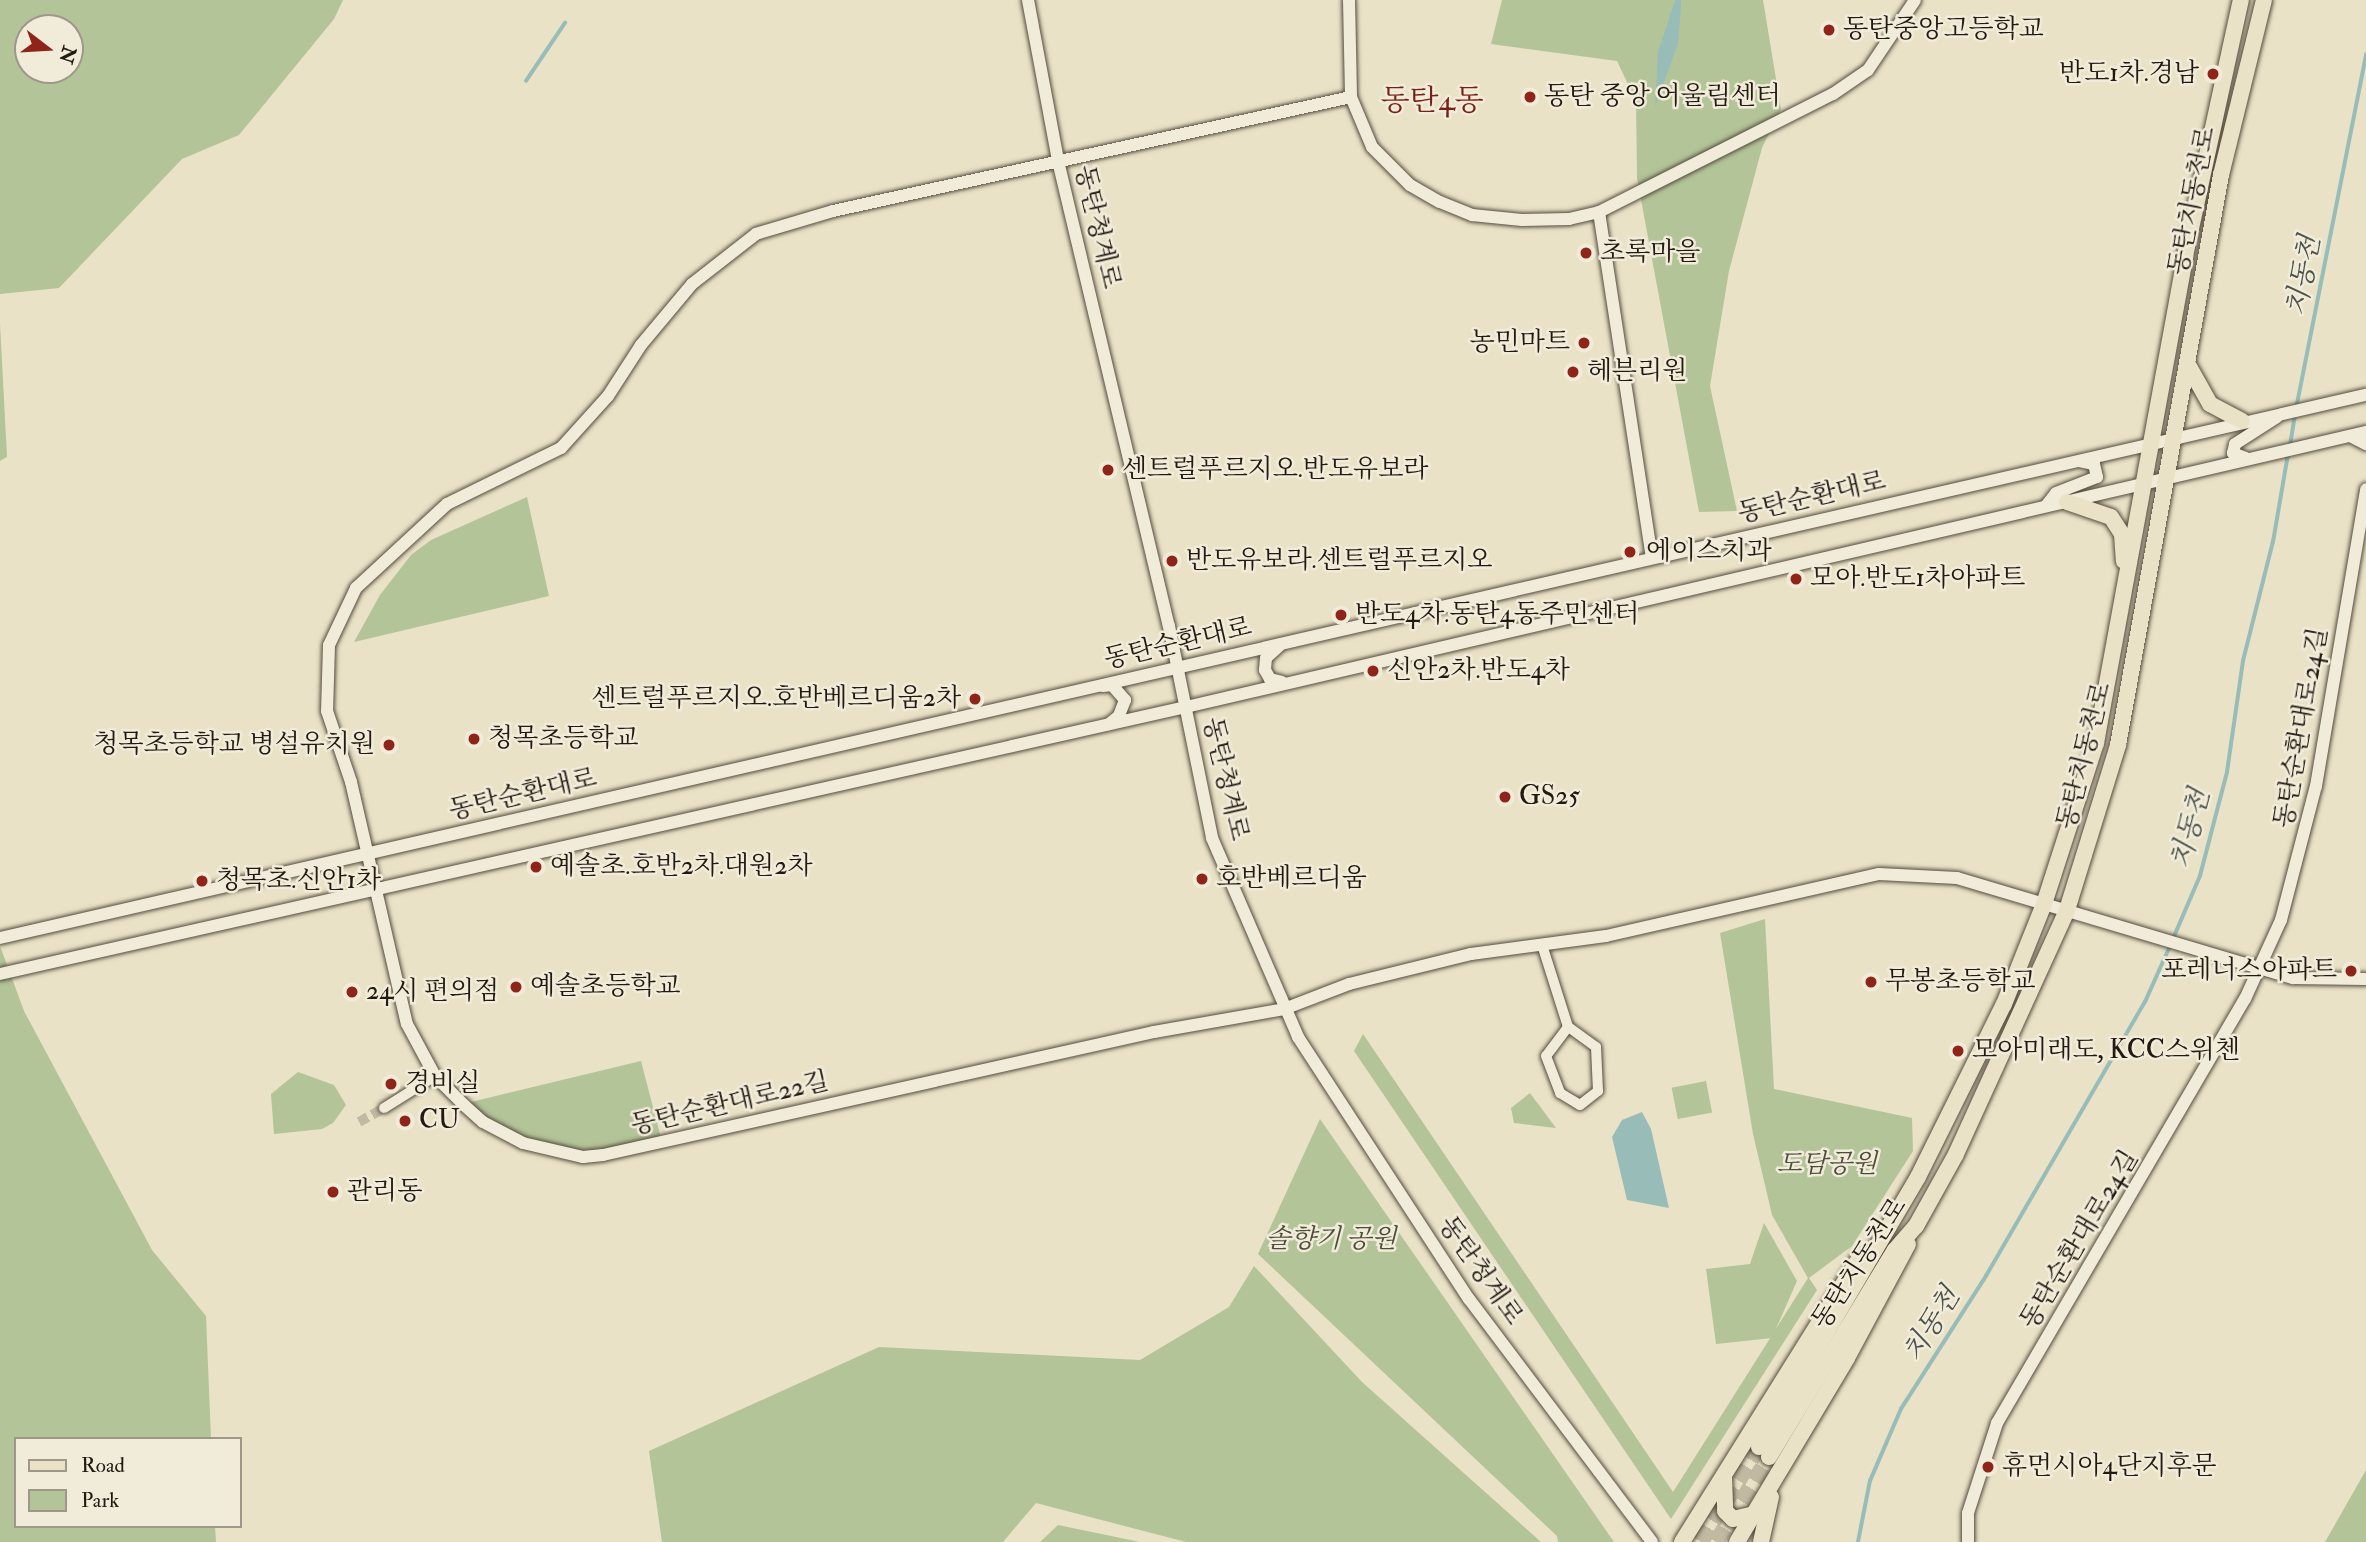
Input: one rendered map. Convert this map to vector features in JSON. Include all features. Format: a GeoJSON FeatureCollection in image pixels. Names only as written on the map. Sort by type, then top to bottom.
{"type":"FeatureCollection","features":[{"type":"Feature","properties":{"kind":"main road","name":"동탄치동천로"},"geometry":{"type":"LineString","coordinates":[[1769,1457],[1992,1029],[2044,904],[2096,743],[2221,79],[2241,0]]}},
{"type":"Feature","properties":{"kind":"main road","name":"동탄치동천로"},"geometry":{"type":"LineString","coordinates":[[1769,1457],[1854,1346],[1956,1154],[2067,910],[2118,745],[2221,175],[2264,0]]}},
{"type":"Feature","properties":{"kind":"main road"},"geometry":{"type":"LineString","coordinates":[[2187,363],[2210,404],[2242,421]]}},
{"type":"Feature","properties":{"kind":"main road"},"geometry":{"type":"LineString","coordinates":[[2067,502],[2111,517],[2122,534],[2121,556],[2128,567]]}},
{"type":"Feature","properties":{"kind":"main road"},"geometry":{"type":"LineString","coordinates":[[1682,1542],[1829,1301],[1896,1214]]}},
{"type":"Feature","properties":{"kind":"main road"},"geometry":{"type":"LineString","coordinates":[[1737,1542],[1755,1514],[1769,1457]]}},
{"type":"Feature","properties":{"kind":"main road"},"geometry":{"type":"LineString","coordinates":[[1761,1542],[1769,1457]]}},
{"type":"Feature","properties":{"kind":"main road"},"geometry":{"type":"LineString","coordinates":[[1728,1463],[1721,1488],[1725,1511],[1733,1519],[1755,1514]]}},
{"type":"Feature","properties":{"kind":"street","name":"동탄청계로"},"geometry":{"type":"LineString","coordinates":[[1028,0],[1058,161],[1178,667],[1212,838],[1284,1009],[1469,1299],[1652,1542]]}},
{"type":"Feature","properties":{"kind":"street"},"geometry":{"type":"LineString","coordinates":[[1349,0],[1351,97],[1372,147],[1410,185],[1440,202],[1472,215],[1522,220],[1569,219],[1600,212],[1833,94],[1868,70],[1915,0]]}},
{"type":"Feature","properties":{"kind":"street","name":"동탄순환대로22길"},"geometry":{"type":"LineString","coordinates":[[1351,97],[832,211],[756,234],[691,284],[641,345],[608,396],[562,448],[447,504],[356,588],[329,645],[327,711],[351,782],[407,1024],[435,1076],[483,1122],[523,1143],[583,1157],[735,1128],[1154,1032],[1284,1009],[1349,984],[1458,958],[1542,948],[1878,874],[1957,878],[2067,910]]}},
{"type":"Feature","properties":{"kind":"street"},"geometry":{"type":"LineString","coordinates":[[1600,212],[1652,558]]}},
{"type":"Feature","properties":{"kind":"street","name":"동탄순환대로"},"geometry":{"type":"LineString","coordinates":[[0,938],[2174,436],[2366,395]]}},
{"type":"Feature","properties":{"kind":"street"},"geometry":{"type":"LineString","coordinates":[[2241,460],[2233,453],[2235,444],[2284,413]]}},
{"type":"Feature","properties":{"kind":"street"},"geometry":{"type":"LineString","coordinates":[[0,974],[1186,707],[2366,432]]}},
{"type":"Feature","properties":{"kind":"street"},"geometry":{"type":"LineString","coordinates":[[2344,437],[2366,444]]}},
{"type":"Feature","properties":{"kind":"street"},"geometry":{"type":"LineString","coordinates":[[2046,506],[2056,493],[2097,477],[2094,464],[2076,460]]}},
{"type":"Feature","properties":{"kind":"street","name":"동탄순환대로24길"},"geometry":{"type":"LineString","coordinates":[[1968,1542],[1968,1513],[1978,1471],[1997,1423],[2126,1211],[2259,970],[2281,920],[2304,843],[2366,489]]}},
{"type":"Feature","properties":{"kind":"street"},"geometry":{"type":"LineString","coordinates":[[1284,643],[1266,658],[1265,670],[1270,679],[1289,683]]}},
{"type":"Feature","properties":{"kind":"street"},"geometry":{"type":"LineString","coordinates":[[1098,686],[1112,685],[1125,699],[1119,716],[1109,724]]}},
{"type":"Feature","properties":{"kind":"street"},"geometry":{"type":"LineString","coordinates":[[2067,910],[2259,970],[2318,980],[2366,979]]}},
{"type":"Feature","properties":{"kind":"street"},"geometry":{"type":"LineString","coordinates":[[1542,948],[1568,1027],[1596,1047],[1598,1091],[1580,1105],[1560,1093],[1546,1056],[1568,1027]]}},
{"type":"Feature","properties":{"kind":"street"},"geometry":{"type":"LineString","coordinates":[[384,1108],[435,1076]]}},
{"type":"Feature","properties":{"kind":"green space"},"geometry":{"type":"Polygon","coordinates":[[[0,0],[343,0],[334,19],[239,135],[182,159],[59,288],[0,294],[0,0]]]}},
{"type":"Feature","properties":{"kind":"green space"},"geometry":{"type":"Polygon","coordinates":[[[1502,0],[1763,0],[1781,109],[1762,148],[1729,271],[1710,386],[1737,511],[1699,512],[1637,178],[1636,101],[1617,61],[1491,44],[1502,0]]]}},
{"type":"Feature","properties":{"kind":"green space"},"geometry":{"type":"Polygon","coordinates":[[[0,324],[7,457],[0,461],[0,324]]]}},
{"type":"Feature","properties":{"kind":"green space"},"geometry":{"type":"Polygon","coordinates":[[[527,497],[549,596],[354,642],[380,595],[411,555],[431,540],[527,497]]]}},
{"type":"Feature","properties":{"kind":"green space","name":"도담공원"},"geometry":{"type":"Polygon","coordinates":[[[1765,919],[1774,1089],[1912,1118],[1913,1151],[1852,1246],[1809,1278],[1817,1290],[1671,1519],[1354,1051],[1363,1034],[1673,1492],[1808,1278],[1772,1215],[1753,1134],[1720,933],[1765,919]]]}},
{"type":"Feature","properties":{"kind":"green space"},"geometry":{"type":"Polygon","coordinates":[[[0,946],[24,1011],[152,1250],[206,1316],[211,1437],[14,1437],[14,1528],[215,1528],[216,1542],[0,1542],[0,946]]]}},
{"type":"Feature","properties":{"kind":"green space"},"geometry":{"type":"Polygon","coordinates":[[[641,1061],[661,1138],[599,1152],[567,1151],[525,1139],[485,1120],[467,1103],[641,1061]]]}},
{"type":"Feature","properties":{"kind":"green space"},"geometry":{"type":"Polygon","coordinates":[[[298,1072],[334,1085],[346,1105],[333,1123],[322,1129],[274,1134],[271,1094],[298,1072]]]}},
{"type":"Feature","properties":{"kind":"green space"},"geometry":{"type":"Polygon","coordinates":[[[1706,1081],[1712,1112],[1678,1119],[1672,1088],[1706,1081]]]}},
{"type":"Feature","properties":{"kind":"green space"},"geometry":{"type":"Polygon","coordinates":[[[1530,1093],[1556,1128],[1514,1123],[1511,1108],[1530,1093]]]}},
{"type":"Feature","properties":{"kind":"green space","name":"솔향기 공원"},"geometry":{"type":"Polygon","coordinates":[[[1320,1119],[1614,1542],[1558,1542],[1557,1536],[1258,1254],[1320,1119]]]}},
{"type":"Feature","properties":{"kind":"green space"},"geometry":{"type":"Polygon","coordinates":[[[1764,1223],[1797,1281],[1772,1338],[1716,1344],[1706,1269],[1750,1264],[1764,1223]]]}},
{"type":"Feature","properties":{"kind":"green space"},"geometry":{"type":"Polygon","coordinates":[[[1254,1266],[1362,1382],[1541,1542],[1186,1542],[1036,1503],[1003,1542],[662,1542],[649,1451],[879,1347],[1140,1360],[1229,1307],[1254,1266]]]}},
{"type":"Feature","properties":{"kind":"green space"},"geometry":{"type":"Polygon","coordinates":[[[2366,1470],[2366,1542],[2325,1542],[2366,1470]]]}},
{"type":"Feature","properties":{"kind":"green space"},"geometry":{"type":"Polygon","coordinates":[[[1058,1525],[1140,1542],[1040,1542],[1058,1525]]]}},
{"type":"Feature","properties":{"kind":"water"},"geometry":{"type":"Polygon","coordinates":[[[1675,0],[1681,0],[1678,44],[1655,107],[1658,52],[1675,0]]]}},
{"type":"Feature","properties":{"kind":"water"},"geometry":{"type":"Polygon","coordinates":[[[1642,1112],[1651,1129],[1669,1208],[1627,1200],[1612,1137],[1622,1120],[1642,1112]]]}},
{"type":"Feature","properties":{"kind":"waterway"},"geometry":{"type":"LineString","coordinates":[[526,81],[565,23]]}},
{"type":"Feature","properties":{"kind":"waterway","name":"치동천"},"geometry":{"type":"LineString","coordinates":[[2296,409],[2366,55]]}},
{"type":"Feature","properties":{"kind":"waterway","name":"치동천"},"geometry":{"type":"LineString","coordinates":[[2290,446],[2295,416]]}},
{"type":"Feature","properties":{"kind":"waterway","name":"치동천"},"geometry":{"type":"LineString","coordinates":[[2173,939],[2200,876],[2227,772],[2243,661],[2273,542],[2288,454]]}},
{"type":"Feature","properties":{"kind":"waterway","name":"치동천"},"geometry":{"type":"LineString","coordinates":[[1858,1542],[1870,1481],[1901,1409],[1986,1276],[2145,1002],[2170,946]]}},
{"type":"Feature","properties":{"kind":"tunnel"},"geometry":{"type":"LineString","coordinates":[[359,1122],[384,1108]]}},
{"type":"Feature","properties":{"kind":"tunnel"},"geometry":{"type":"LineString","coordinates":[[1701,1542],[1759,1447]]}},
{"type":"Feature","properties":{"kind":"tunnel"},"geometry":{"type":"LineString","coordinates":[[1716,1542],[1769,1457]]}},
{"type":"Feature","properties":{"kind":"place","name":"동탄중앙고등학교"},"geometry":{"type":"Point","coordinates":[1829,30]}},
{"type":"Feature","properties":{"kind":"place","name":"반도1차.경남"},"geometry":{"type":"Point","coordinates":[2213,74]}},
{"type":"Feature","properties":{"kind":"place","name":"동탄 중앙 어울림센터"},"geometry":{"type":"Point","coordinates":[1530,97]}},
{"type":"Feature","properties":{"kind":"place","name":"초록마을"},"geometry":{"type":"Point","coordinates":[1586,253]}},
{"type":"Feature","properties":{"kind":"place","name":"농민마트"},"geometry":{"type":"Point","coordinates":[1584,343]}},
{"type":"Feature","properties":{"kind":"place","name":"헤븐리원"},"geometry":{"type":"Point","coordinates":[1573,372]}},
{"type":"Feature","properties":{"kind":"place","name":"센트럴푸르지오.반도유보라"},"geometry":{"type":"Point","coordinates":[1108,470]}},
{"type":"Feature","properties":{"kind":"place","name":"에이스치과"},"geometry":{"type":"Point","coordinates":[1630,552]}},
{"type":"Feature","properties":{"kind":"place","name":"반도유보라.센트럴푸르지오"},"geometry":{"type":"Point","coordinates":[1172,561]}},
{"type":"Feature","properties":{"kind":"place","name":"모아.반도1차아파트"},"geometry":{"type":"Point","coordinates":[1796,579]}},
{"type":"Feature","properties":{"kind":"place","name":"반도4차.동탄4동주민센터"},"geometry":{"type":"Point","coordinates":[1341,615]}},
{"type":"Feature","properties":{"kind":"place","name":"신안2차.반도4차"},"geometry":{"type":"Point","coordinates":[1373,671]}},
{"type":"Feature","properties":{"kind":"place","name":"센트럴푸르지오.호반베르디움2차"},"geometry":{"type":"Point","coordinates":[975,699]}},
{"type":"Feature","properties":{"kind":"place","name":"청목초등학교"},"geometry":{"type":"Point","coordinates":[474,739]}},
{"type":"Feature","properties":{"kind":"place","name":"청목초등학교 병설유치원"},"geometry":{"type":"Point","coordinates":[389,745]}},
{"type":"Feature","properties":{"kind":"place","name":"GS25"},"geometry":{"type":"Point","coordinates":[1505,797]}},
{"type":"Feature","properties":{"kind":"place","name":"예솔초.호반2차.대원2차"},"geometry":{"type":"Point","coordinates":[536,867]}},
{"type":"Feature","properties":{"kind":"place","name":"호반베르디움"},"geometry":{"type":"Point","coordinates":[1202,879]}},
{"type":"Feature","properties":{"kind":"place","name":"청목초.신안1차"},"geometry":{"type":"Point","coordinates":[202,881]}},
{"type":"Feature","properties":{"kind":"place","name":"포레너스아파트"},"geometry":{"type":"Point","coordinates":[2351,971]}},
{"type":"Feature","properties":{"kind":"place","name":"무봉초등학교"},"geometry":{"type":"Point","coordinates":[1871,982]}},
{"type":"Feature","properties":{"kind":"place","name":"예솔초등학교"},"geometry":{"type":"Point","coordinates":[516,987]}},
{"type":"Feature","properties":{"kind":"place","name":"24시 편의점"},"geometry":{"type":"Point","coordinates":[352,992]}},
{"type":"Feature","properties":{"kind":"place","name":"모아미래도, KCC스위첸"},"geometry":{"type":"Point","coordinates":[1958,1051]}},
{"type":"Feature","properties":{"kind":"place","name":"경비실"},"geometry":{"type":"Point","coordinates":[391,1084]}},
{"type":"Feature","properties":{"kind":"place","name":"CU"},"geometry":{"type":"Point","coordinates":[405,1121]}},
{"type":"Feature","properties":{"kind":"place","name":"관리동"},"geometry":{"type":"Point","coordinates":[333,1192]}},
{"type":"Feature","properties":{"kind":"place","name":"휴먼시아4단지후문"},"geometry":{"type":"Point","coordinates":[1988,1467]}},
{"type":"Feature","properties":{"kind":"district","name":"동탄4동"},"geometry":{"type":"Point","coordinates":[1432,101]}}]}
